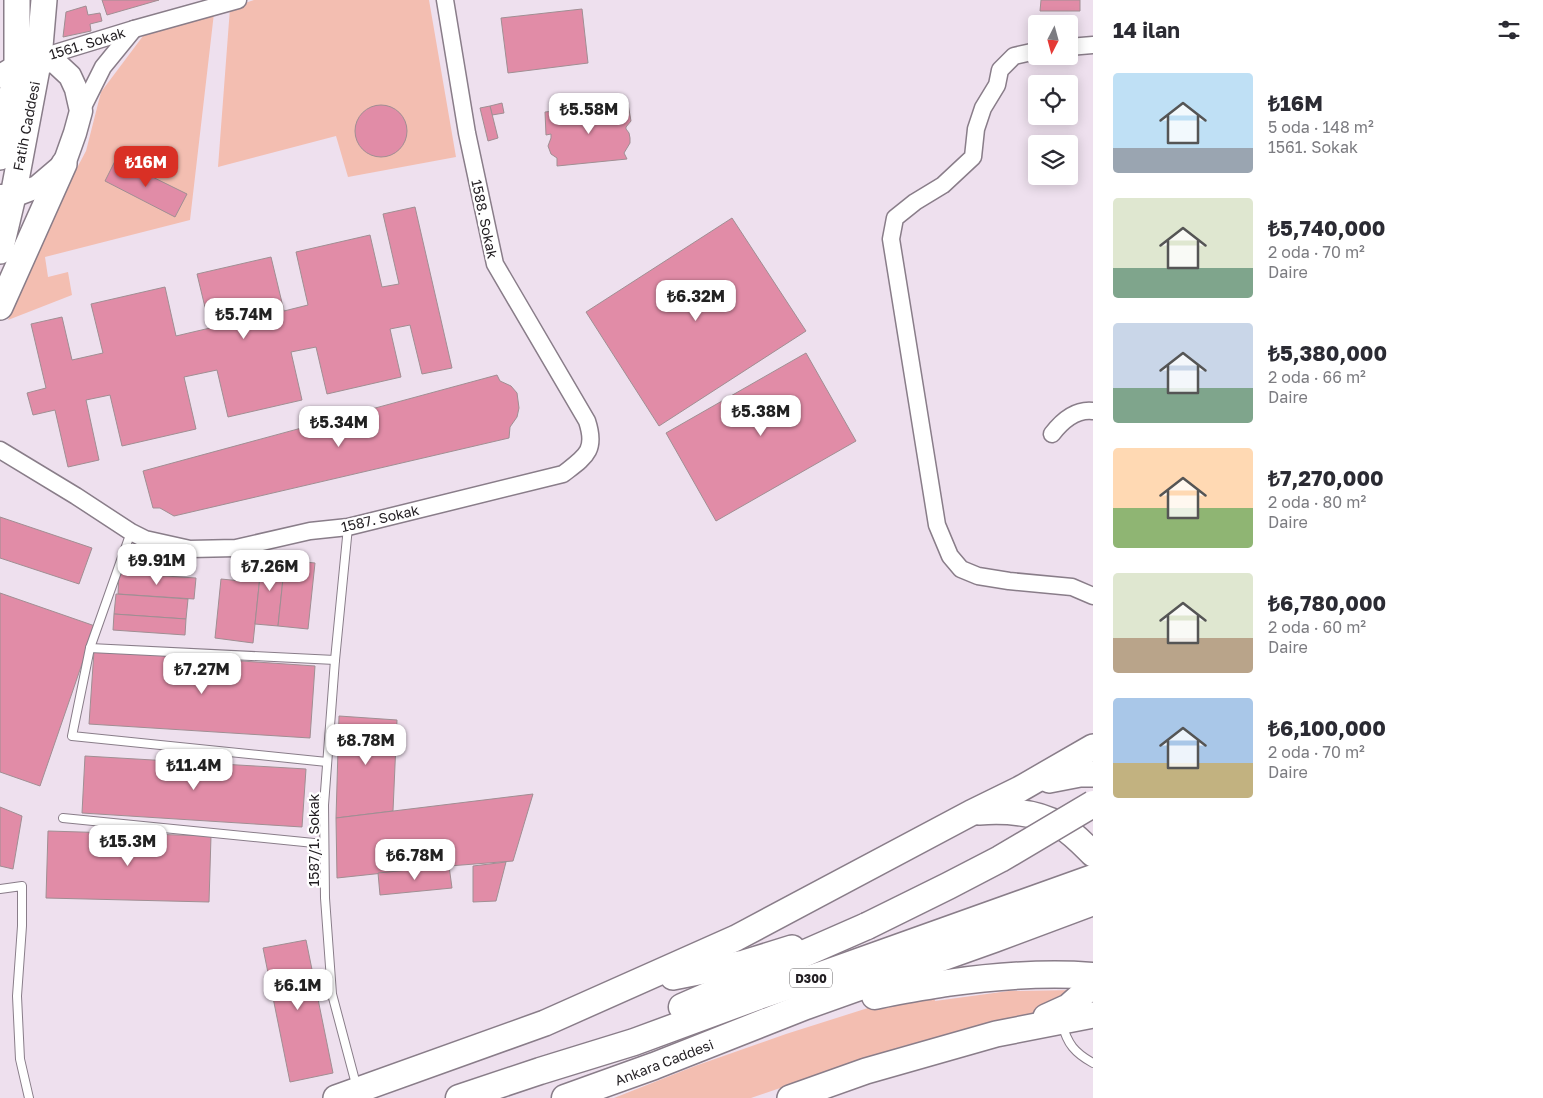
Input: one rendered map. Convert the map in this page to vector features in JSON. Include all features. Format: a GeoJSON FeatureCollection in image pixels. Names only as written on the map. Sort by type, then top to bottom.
{"type":"FeatureCollection","features":[{"type":"Feature","properties":{"kind":"highway"},"geometry":{"type":"LineString","coordinates":[[540,1071],[575,1050],[600,1038],[677,1009],[867,926],[1000,859],[1093,804]]}},
{"type":"Feature","properties":{"kind":"highway","name":"D300"},"geometry":{"type":"LineString","coordinates":[[734,1036],[806,1006],[994,939],[1089,891]]}},
{"type":"Feature","properties":{"kind":"highway","name":"D300"},"geometry":{"type":"LineString","coordinates":[[459,1098],[634,1042],[852,964],[1089,891]]}},
{"type":"Feature","properties":{"kind":"highway"},"geometry":{"type":"LineString","coordinates":[[734,1036],[771,1029],[804,1017],[886,993],[926,986],[1018,975],[1093,976]]}},
{"type":"Feature","properties":{"kind":"highway","name":"Ankara Caddesi"},"geometry":{"type":"LineString","coordinates":[[566,1098],[734,1036]]}},
{"type":"Feature","properties":{"kind":"main road","name":"Fatih Caddesi"},"geometry":{"type":"LineString","coordinates":[[10,66],[44,0]]}},
{"type":"Feature","properties":{"kind":"main road","name":"Fatih Caddesi"},"geometry":{"type":"LineString","coordinates":[[0,252],[7,196],[10,66],[17,9]]}},
{"type":"Feature","properties":{"kind":"main road"},"geometry":{"type":"LineString","coordinates":[[0,157],[10,66],[56,63],[70,76],[76,89],[81,110],[64,164],[0,307]]}},
{"type":"Feature","properties":{"kind":"main road"},"geometry":{"type":"LineString","coordinates":[[7,196],[37,187],[64,164]]}},
{"type":"Feature","properties":{"kind":"main road"},"geometry":{"type":"LineString","coordinates":[[347,1094],[545,1023],[736,938],[971,813],[1020,789],[1093,748]]}},
{"type":"Feature","properties":{"kind":"main road"},"geometry":{"type":"LineString","coordinates":[[1020,789],[1052,779],[1080,774],[1093,774]]}},
{"type":"Feature","properties":{"kind":"main road"},"geometry":{"type":"LineString","coordinates":[[971,813],[996,811],[1034,816],[1061,826],[1093,854]]}},
{"type":"Feature","properties":{"kind":"main road"},"geometry":{"type":"LineString","coordinates":[[624,988],[744,963],[867,926]]}},
{"type":"Feature","properties":{"kind":"main road"},"geometry":{"type":"LineString","coordinates":[[790,1098],[866,1070],[996,1034],[1044,1018],[1068,1007],[1086,991],[1093,981]]}},
{"type":"Feature","properties":{"kind":"main road"},"geometry":{"type":"LineString","coordinates":[[996,1034],[1093,1015]]}},
{"type":"Feature","properties":{"kind":"street","name":"1561. Sokak"},"geometry":{"type":"LineString","coordinates":[[10,66],[238,0]]}},
{"type":"Feature","properties":{"kind":"street","name":"1588. Sokak"},"geometry":{"type":"LineString","coordinates":[[445,0],[467,133],[494,264],[586,421],[590,431],[591,445]]}},
{"type":"Feature","properties":{"kind":"street","name":"1561. Sokak"},"geometry":{"type":"LineString","coordinates":[[81,110],[103,67],[134,29]]}},
{"type":"Feature","properties":{"kind":"street"},"geometry":{"type":"LineString","coordinates":[[1078,47],[1093,45]]}},
{"type":"Feature","properties":{"kind":"street"},"geometry":{"type":"LineString","coordinates":[[1028,53],[1014,56],[1000,70],[997,85],[983,108],[976,129],[973,157],[942,185],[915,202],[895,218],[891,238],[937,525],[950,556],[961,569],[978,576],[1072,587],[1093,596]]}},
{"type":"Feature","properties":{"kind":"street"},"geometry":{"type":"LineString","coordinates":[[1052,434],[1068,418],[1084,410],[1093,411]]}},
{"type":"Feature","properties":{"kind":"street","name":"1587. Sokak"},"geometry":{"type":"LineString","coordinates":[[0,450],[145,539],[190,549],[200,549],[236,548],[310,531],[348,527],[563,474],[582,460],[591,445]]}},
{"type":"Feature","properties":{"kind":"lane","name":"1587/1. Sokak"},"geometry":{"type":"LineString","coordinates":[[347,1094],[332,994],[325,898],[324,805],[335,660],[348,527]]}},
{"type":"Feature","properties":{"kind":"lane"},"geometry":{"type":"LineString","coordinates":[[131,532],[90,648],[72,736],[327,762]]}},
{"type":"Feature","properties":{"kind":"lane"},"geometry":{"type":"LineString","coordinates":[[90,648],[335,660]]}},
{"type":"Feature","properties":{"kind":"lane"},"geometry":{"type":"LineString","coordinates":[[63,818],[324,844]]}},
{"type":"Feature","properties":{"kind":"lane"},"geometry":{"type":"LineString","coordinates":[[0,889],[22,886],[22,926],[17,996],[20,1059],[29,1098]]}},
{"type":"Feature","properties":{"kind":"lane"},"geometry":{"type":"LineString","coordinates":[[1061,1021],[1064,1034],[1073,1048],[1080,1056],[1093,1063]]}},
{"type":"Feature","properties":{"kind":"shaded area"},"geometry":{"type":"Polygon","coordinates":[[[254,0],[429,0],[456,157],[348,177],[336,136],[218,167],[230,8],[254,0]]]}},
{"type":"Feature","properties":{"kind":"shaded area"},"geometry":{"type":"Polygon","coordinates":[[[214,13],[190,220],[45,257],[48,277],[68,272],[72,295],[8,320],[54,211],[86,151],[101,92],[143,36],[214,13]]]}},
{"type":"Feature","properties":{"kind":"shaded area"},"geometry":{"type":"Polygon","coordinates":[[[1077,990],[1043,1012],[900,1047],[751,1098],[614,1098],[695,1066],[786,1034],[890,1001],[933,993],[935,1001],[1009,991],[1077,990]]]}},
{"type":"Feature","properties":{"kind":"building"},"geometry":{"type":"Polygon","coordinates":[[[102,0],[159,0],[107,15],[102,0]]]}},
{"type":"Feature","properties":{"kind":"building"},"geometry":{"type":"Polygon","coordinates":[[[1041,0],[1080,0],[1080,11],[1040,11],[1041,0]]]}},
{"type":"Feature","properties":{"kind":"building"},"geometry":{"type":"Polygon","coordinates":[[[86,6],[88,15],[100,13],[102,21],[90,24],[91,31],[63,37],[66,12],[86,6]]]}},
{"type":"Feature","properties":{"kind":"building"},"geometry":{"type":"Polygon","coordinates":[[[582,9],[588,63],[508,73],[501,18],[582,9]]]}},
{"type":"Feature","properties":{"kind":"building"},"geometry":{"type":"Polygon","coordinates":[[[502,103],[504,113],[492,115],[490,106],[502,103]]]}},
{"type":"Feature","properties":{"kind":"building"},"geometry":{"type":"Polygon","coordinates":[[[628,104],[631,121],[626,127],[630,138],[630,143],[624,153],[627,159],[557,166],[557,158],[551,154],[548,146],[551,134],[546,135],[545,112],[563,110],[565,114],[607,109],[607,106],[628,104]]]}},
{"type":"Feature","properties":{"kind":"building"},"geometry":{"type":"Polygon","coordinates":[[[376,105],[386,105],[400,112],[407,126],[407,136],[400,150],[386,157],[376,157],[366,153],[359,146],[355,136],[355,126],[359,116],[366,109],[376,105]]]}},
{"type":"Feature","properties":{"kind":"building"},"geometry":{"type":"Polygon","coordinates":[[[490,106],[498,138],[488,141],[480,108],[490,106]]]}},
{"type":"Feature","properties":{"kind":"building"},"geometry":{"type":"Polygon","coordinates":[[[116,159],[187,194],[175,217],[105,181],[116,159]]]}},
{"type":"Feature","properties":{"kind":"building"},"geometry":{"type":"Polygon","coordinates":[[[415,207],[452,368],[422,374],[410,325],[390,329],[401,377],[327,394],[316,347],[291,352],[302,400],[228,417],[217,370],[184,377],[196,429],[122,446],[110,395],[86,400],[99,460],[68,467],[55,410],[33,415],[27,393],[46,388],[31,324],[62,317],[72,360],[103,353],[91,304],[165,287],[176,336],[210,328],[197,274],[271,257],[284,311],[308,305],[296,252],[370,235],[382,287],[399,284],[383,214],[415,207]]]}},
{"type":"Feature","properties":{"kind":"building"},"geometry":{"type":"Polygon","coordinates":[[[732,218],[806,331],[659,426],[586,312],[732,218]]]}},
{"type":"Feature","properties":{"kind":"building"},"geometry":{"type":"Polygon","coordinates":[[[806,353],[856,441],[716,521],[666,433],[806,353]]]}},
{"type":"Feature","properties":{"kind":"building"},"geometry":{"type":"Polygon","coordinates":[[[497,375],[500,381],[511,386],[517,393],[519,408],[517,417],[510,427],[509,438],[174,516],[160,508],[153,508],[143,471],[497,375]]]}},
{"type":"Feature","properties":{"kind":"building"},"geometry":{"type":"Polygon","coordinates":[[[0,517],[92,548],[79,584],[0,558],[0,517]]]}},
{"type":"Feature","properties":{"kind":"building"},"geometry":{"type":"Polygon","coordinates":[[[262,557],[253,643],[215,638],[221,579],[241,581],[262,557]]]}},
{"type":"Feature","properties":{"kind":"building"},"geometry":{"type":"Polygon","coordinates":[[[262,557],[285,560],[278,626],[255,624],[262,557]]]}},
{"type":"Feature","properties":{"kind":"building"},"geometry":{"type":"Polygon","coordinates":[[[285,560],[315,563],[308,629],[278,626],[285,560]]]}},
{"type":"Feature","properties":{"kind":"building"},"geometry":{"type":"Polygon","coordinates":[[[119,573],[196,578],[194,599],[118,594],[119,573]]]}},
{"type":"Feature","properties":{"kind":"building"},"geometry":{"type":"Polygon","coordinates":[[[0,593],[95,626],[40,786],[0,772],[0,593]]]}},
{"type":"Feature","properties":{"kind":"building"},"geometry":{"type":"Polygon","coordinates":[[[116,594],[188,599],[186,619],[114,614],[116,594]]]}},
{"type":"Feature","properties":{"kind":"building"},"geometry":{"type":"Polygon","coordinates":[[[114,614],[186,619],[185,635],[113,630],[114,614]]]}},
{"type":"Feature","properties":{"kind":"building"},"geometry":{"type":"Polygon","coordinates":[[[94,651],[315,666],[310,738],[89,724],[94,651]]]}},
{"type":"Feature","properties":{"kind":"building"},"geometry":{"type":"Polygon","coordinates":[[[339,716],[397,720],[393,811],[336,818],[339,716]]]}},
{"type":"Feature","properties":{"kind":"building"},"geometry":{"type":"Polygon","coordinates":[[[85,756],[306,769],[302,827],[82,813],[85,756]]]}},
{"type":"Feature","properties":{"kind":"building"},"geometry":{"type":"Polygon","coordinates":[[[533,794],[513,861],[337,878],[336,818],[533,794]]]}},
{"type":"Feature","properties":{"kind":"building"},"geometry":{"type":"Polygon","coordinates":[[[0,807],[22,816],[13,869],[0,866],[0,807]]]}},
{"type":"Feature","properties":{"kind":"building"},"geometry":{"type":"Polygon","coordinates":[[[48,831],[211,836],[209,902],[46,898],[48,831]]]}},
{"type":"Feature","properties":{"kind":"building"},"geometry":{"type":"Polygon","coordinates":[[[506,862],[496,901],[473,902],[473,866],[506,862]]]}},
{"type":"Feature","properties":{"kind":"building"},"geometry":{"type":"Polygon","coordinates":[[[449,866],[452,888],[380,895],[378,873],[449,866]]]}},
{"type":"Feature","properties":{"kind":"building"},"geometry":{"type":"Polygon","coordinates":[[[306,940],[333,1073],[290,1082],[263,948],[306,940]]]}}]}
